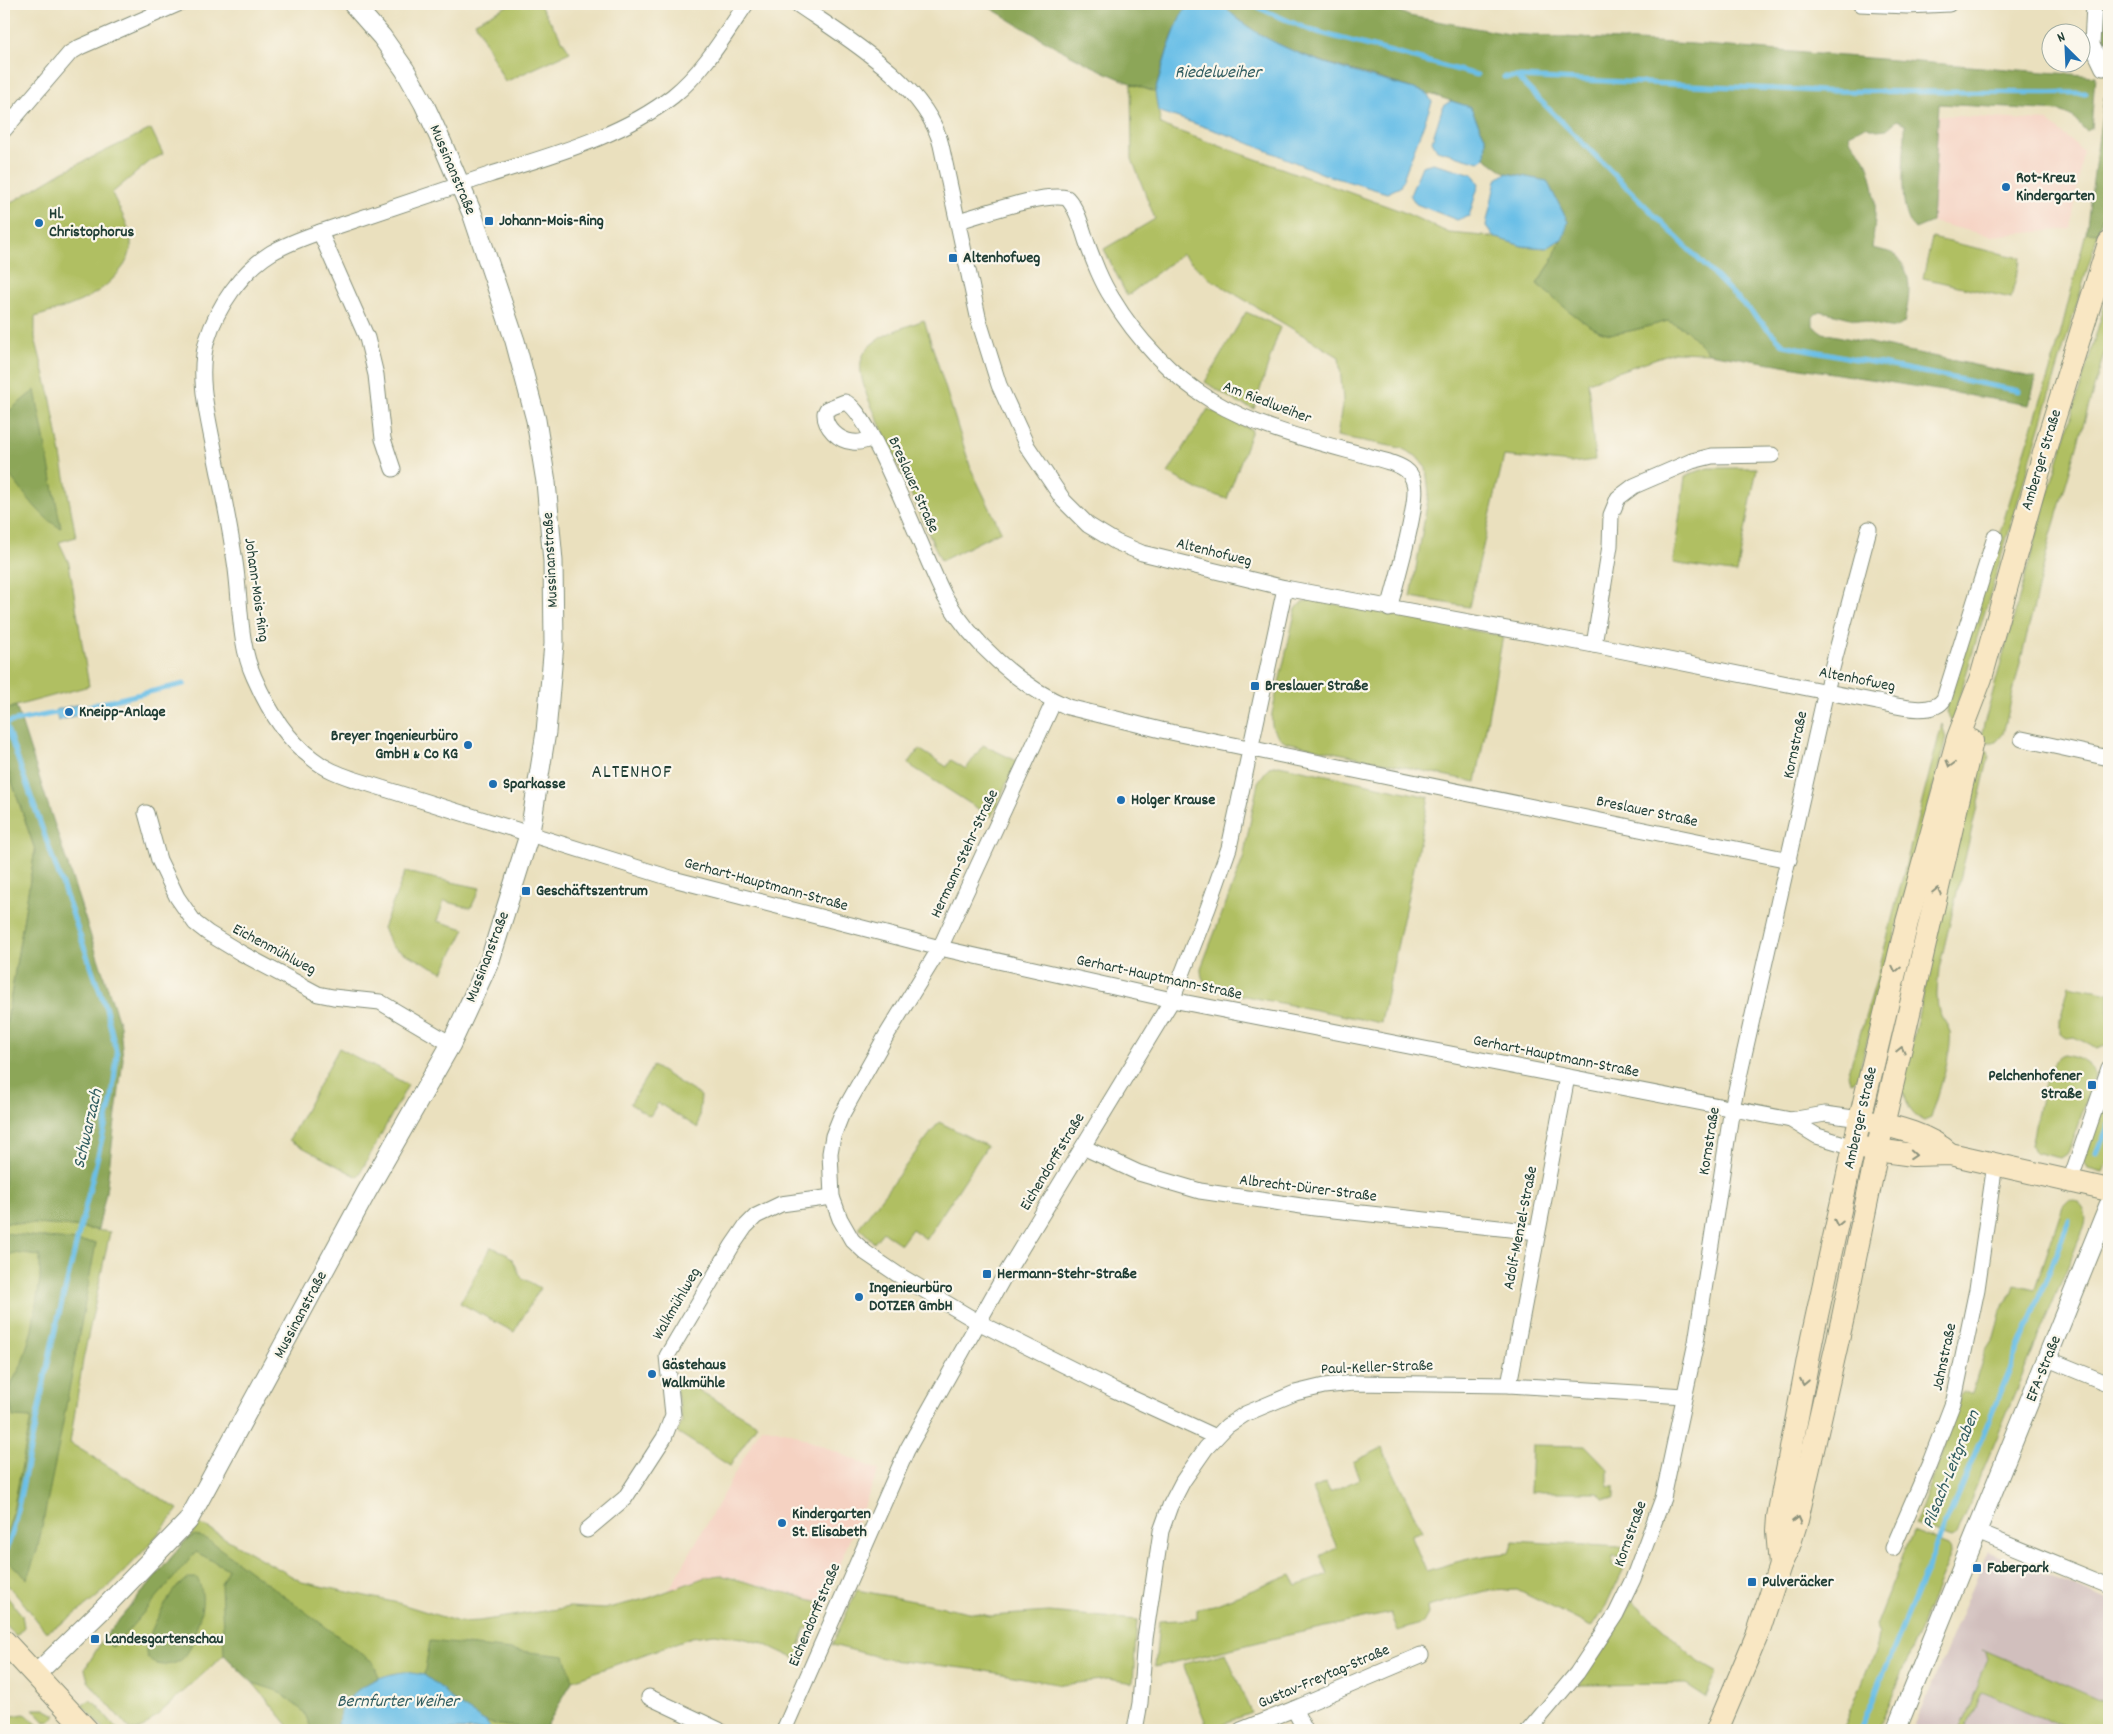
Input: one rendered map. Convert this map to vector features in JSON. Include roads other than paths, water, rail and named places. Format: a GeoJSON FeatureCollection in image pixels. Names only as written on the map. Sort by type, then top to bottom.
{"type":"FeatureCollection","features":[{"type":"Feature","properties":{"kind":"main road","name":"Amberger Straße"},"geometry":{"type":"LineString","coordinates":[[1780,1565],[1777,1531],[1778,1518],[1812,1338],[1860,1119],[1907,922],[1958,738],[1981,678],[2050,432],[2109,244]]}},
{"type":"Feature","properties":{"kind":"main road","name":"Amberger Straße"},"geometry":{"type":"LineString","coordinates":[[1717,1730],[1758,1633],[1780,1565],[1790,1546],[1797,1520],[1843,1317],[1877,1151],[1972,741],[1981,678]]}},
{"type":"Feature","properties":{"kind":"main road"},"geometry":{"type":"LineString","coordinates":[[1860,1119],[1884,1124],[1931,1141],[1950,1154]]}},
{"type":"Feature","properties":{"kind":"main road"},"geometry":{"type":"LineString","coordinates":[[1854,1147],[1923,1155],[1950,1154],[2109,1190]]}},
{"type":"Feature","properties":{"kind":"main road"},"geometry":{"type":"LineString","coordinates":[[4,1641],[88,1730]]}},
{"type":"Feature","properties":{"kind":"street"},"geometry":{"type":"LineString","coordinates":[[4,130],[70,53],[178,4]]}},
{"type":"Feature","properties":{"kind":"street","name":"Mussinanstraße"},"geometry":{"type":"LineString","coordinates":[[36,1674],[104,1608],[188,1521],[366,1193],[451,1044],[490,960],[530,832],[546,732],[554,644],[553,561],[546,482],[536,420],[515,341],[472,213],[460,185],[424,104],[405,70],[382,37],[352,4]]}},
{"type":"Feature","properties":{"kind":"street","name":"Johann-Mois-Ring"},"geometry":{"type":"LineString","coordinates":[[530,832],[353,780],[331,771],[313,760],[286,731],[254,677],[244,643],[236,565],[209,420],[202,366],[208,339],[228,297],[247,274],[271,253],[320,232],[575,146],[626,125],[653,110],[688,82],[722,40],[746,4]]}},
{"type":"Feature","properties":{"kind":"street","name":"Altenhofweg"},"geometry":{"type":"LineString","coordinates":[[797,4],[855,43],[897,78],[925,110],[938,133],[979,321],[999,385],[1027,446],[1064,501],[1088,525],[1116,542],[1142,553],[1286,588],[1389,609],[1594,645],[1918,709],[1929,709],[1941,703],[1995,537]]}},
{"type":"Feature","properties":{"kind":"street"},"geometry":{"type":"LineString","coordinates":[[1860,4],[1932,6],[1949,4]]}},
{"type":"Feature","properties":{"kind":"street"},"geometry":{"type":"LineString","coordinates":[[2094,4],[2092,44],[2103,68]]}},
{"type":"Feature","properties":{"kind":"street","name":"Am Riedlweiher"},"geometry":{"type":"LineString","coordinates":[[958,221],[1044,199],[1067,198],[1075,210],[1101,278],[1124,318],[1171,370],[1189,385],[1212,401],[1264,424],[1403,466],[1410,473],[1415,484],[1413,510],[1389,609]]}},
{"type":"Feature","properties":{"kind":"street"},"geometry":{"type":"LineString","coordinates":[[320,232],[367,338],[372,354],[383,440],[393,469]]}},
{"type":"Feature","properties":{"kind":"street","name":"Breslauer Straße"},"geometry":{"type":"LineString","coordinates":[[872,438],[891,474],[932,572],[946,598],[975,637],[992,655],[1039,692],[1054,701],[1068,707],[1113,719],[1790,860]]}},
{"type":"Feature","properties":{"kind":"street"},"geometry":{"type":"LineString","coordinates":[[1594,645],[1610,546],[1611,515],[1618,498],[1634,486],[1692,461],[1712,456],[1772,455]]}},
{"type":"Feature","properties":{"kind":"street","name":"Kornstraße"},"geometry":{"type":"LineString","coordinates":[[1529,1730],[1577,1673],[1616,1614],[1633,1579],[1665,1493],[1696,1342],[1732,1108],[1790,860],[1826,691],[1869,529]]}},
{"type":"Feature","properties":{"kind":"street","name":"Eichendorffstraße"},"geometry":{"type":"LineString","coordinates":[[784,1730],[907,1450],[978,1322],[1172,1000],[1222,871],[1238,812],[1286,588]]}},
{"type":"Feature","properties":{"kind":"street","name":"Hermann-Stehr-Straße"},"geometry":{"type":"LineString","coordinates":[[1054,701],[940,948],[886,1036],[841,1116],[833,1136],[830,1153],[832,1197],[840,1220],[852,1240],[866,1253],[978,1322],[1114,1390],[1216,1437]]}},
{"type":"Feature","properties":{"kind":"street"},"geometry":{"type":"LineString","coordinates":[[2022,739],[2109,758]]}},
{"type":"Feature","properties":{"kind":"street","name":"Eichenmühlweg"},"geometry":{"type":"LineString","coordinates":[[146,813],[159,860],[177,897],[195,923],[208,933],[241,954],[318,994],[380,1002],[451,1044]]}},
{"type":"Feature","properties":{"kind":"street","name":"Gerhart-Hauptmann-Straße"},"geometry":{"type":"LineString","coordinates":[[530,832],[677,880],[940,948],[1172,1000],[1791,1120],[1817,1136],[1854,1147]]}},
{"type":"Feature","properties":{"kind":"street"},"geometry":{"type":"LineString","coordinates":[[2070,1181],[2109,1068]]}},
{"type":"Feature","properties":{"kind":"street","name":"Adolf-Menzel-Straße"},"geometry":{"type":"LineString","coordinates":[[1510,1385],[1567,1077]]}},
{"type":"Feature","properties":{"kind":"street","name":"Gerhart-Hauptmann-Straße"},"geometry":{"type":"LineString","coordinates":[[1791,1120],[1825,1114],[1860,1119]]}},
{"type":"Feature","properties":{"kind":"street","name":"Albrecht-Dürer-Straße"},"geometry":{"type":"LineString","coordinates":[[1083,1147],[1139,1173],[1200,1191],[1314,1208],[1538,1232]]}},
{"type":"Feature","properties":{"kind":"street","name":"Jahnstraße"},"geometry":{"type":"LineString","coordinates":[[1893,1548],[1929,1465],[1954,1400],[1977,1290],[1996,1164]]}},
{"type":"Feature","properties":{"kind":"street","name":"Walkmühlweg"},"geometry":{"type":"LineString","coordinates":[[587,1530],[625,1498],[664,1438],[674,1414],[667,1356],[732,1246],[756,1216],[781,1204],[832,1197]]}},
{"type":"Feature","properties":{"kind":"street","name":"EFA-Straße"},"geometry":{"type":"LineString","coordinates":[[1896,1730],[2109,1205]]}},
{"type":"Feature","properties":{"kind":"street"},"geometry":{"type":"LineString","coordinates":[[2048,1359],[2109,1384]]}},
{"type":"Feature","properties":{"kind":"street","name":"Paul-Keller-Straße"},"geometry":{"type":"LineString","coordinates":[[1135,1730],[1140,1703],[1146,1630],[1161,1531],[1170,1506],[1183,1481],[1216,1437],[1245,1414],[1294,1392],[1324,1386],[1353,1384],[1510,1385],[1684,1396]]}},
{"type":"Feature","properties":{"kind":"street"},"geometry":{"type":"LineString","coordinates":[[1977,1532],[2109,1586]]}},
{"type":"Feature","properties":{"kind":"street","name":"Gustav-Freytag-Straße"},"geometry":{"type":"LineString","coordinates":[[1240,1730],[1294,1710],[1421,1655]]}},
{"type":"Feature","properties":{"kind":"street"},"geometry":{"type":"LineString","coordinates":[[649,1697],[719,1730]]}},
{"type":"Feature","properties":{"kind":"street"},"geometry":{"type":"LineString","coordinates":[[1294,1710],[1305,1730]]}},
{"type":"Feature","properties":{"kind":"water","name":"Riedelweiher"},"geometry":{"type":"Polygon","coordinates":[[[1189,4],[1222,4],[1242,22],[1290,50],[1346,70],[1427,93],[1432,102],[1400,187],[1387,193],[1326,175],[1234,137],[1158,111],[1155,92],[1180,17],[1189,4]]]}},
{"type":"Feature","properties":{"kind":"water"},"geometry":{"type":"Polygon","coordinates":[[[1451,101],[1470,107],[1486,139],[1485,158],[1479,162],[1437,150],[1432,141],[1443,106],[1451,101]]]}},
{"type":"Feature","properties":{"kind":"water"},"geometry":{"type":"Polygon","coordinates":[[[1433,163],[1473,174],[1479,184],[1469,216],[1457,220],[1416,204],[1410,195],[1422,166],[1433,163]]]}},
{"type":"Feature","properties":{"kind":"water"},"geometry":{"type":"Polygon","coordinates":[[[1506,173],[1547,181],[1568,222],[1563,238],[1547,248],[1522,246],[1494,237],[1486,226],[1496,180],[1506,173]]]}},
{"type":"Feature","properties":{"kind":"water","name":"Kneipp-Anlage"},"geometry":{"type":"Polygon","coordinates":[[[79,704],[82,714],[58,721],[55,710],[79,704]]]}},
{"type":"Feature","properties":{"kind":"water","name":"Bernfurter Weiher"},"geometry":{"type":"Polygon","coordinates":[[[405,1672],[424,1675],[440,1687],[453,1701],[486,1722],[492,1730],[337,1730],[341,1711],[352,1695],[377,1679],[405,1672]]]}},
{"type":"Feature","properties":{"kind":"waterway"},"geometry":{"type":"LineString","coordinates":[[1255,4],[1261,9],[1310,30],[1477,75]]}},
{"type":"Feature","properties":{"kind":"waterway"},"geometry":{"type":"LineString","coordinates":[[1504,77],[1517,77],[1784,345],[2019,391]]}},
{"type":"Feature","properties":{"kind":"waterway"},"geometry":{"type":"LineString","coordinates":[[1517,77],[1821,91],[2086,93]]}},
{"type":"Feature","properties":{"kind":"waterway"},"geometry":{"type":"LineString","coordinates":[[75,709],[184,684]]}},
{"type":"Feature","properties":{"kind":"waterway"},"geometry":{"type":"LineString","coordinates":[[5,723],[61,712]]}},
{"type":"Feature","properties":{"kind":"waterway","name":"Schwarzach"},"geometry":{"type":"LineString","coordinates":[[4,720],[106,1009],[117,1054],[112,1098],[53,1339],[14,1527],[4,1553]]}},
{"type":"Feature","properties":{"kind":"waterway","name":"Pilsach-Leitgraben"},"geometry":{"type":"LineString","coordinates":[[2097,1153],[2109,1124]]}},
{"type":"Feature","properties":{"kind":"waterway","name":"Pilsach-Leitgraben"},"geometry":{"type":"LineString","coordinates":[[1860,1730],[2035,1309],[2069,1220]]}},
{"type":"Feature","properties":{"kind":"place","name":"Rot-Kreuz Kindergarten"},"geometry":{"type":"Point","coordinates":[2006,187]}},
{"type":"Feature","properties":{"kind":"place","name":"Johann-Mois-Ring"},"geometry":{"type":"Point","coordinates":[489,221]}},
{"type":"Feature","properties":{"kind":"place","name":"Hl. Christophorus"},"geometry":{"type":"Point","coordinates":[39,223]}},
{"type":"Feature","properties":{"kind":"place","name":"Altenhofweg"},"geometry":{"type":"Point","coordinates":[953,258]}},
{"type":"Feature","properties":{"kind":"place","name":"Breslauer Straße"},"geometry":{"type":"Point","coordinates":[1255,686]}},
{"type":"Feature","properties":{"kind":"place","name":"Kneipp-Anlage"},"geometry":{"type":"Point","coordinates":[69,712]}},
{"type":"Feature","properties":{"kind":"place","name":"Breyer Ingenieurbüro GmbH & Co KG"},"geometry":{"type":"Point","coordinates":[468,745]}},
{"type":"Feature","properties":{"kind":"place","name":"Sparkasse"},"geometry":{"type":"Point","coordinates":[493,784]}},
{"type":"Feature","properties":{"kind":"place","name":"Holger Krause"},"geometry":{"type":"Point","coordinates":[1121,800]}},
{"type":"Feature","properties":{"kind":"place","name":"Geschäftszentrum"},"geometry":{"type":"Point","coordinates":[526,891]}},
{"type":"Feature","properties":{"kind":"place","name":"Pelchenhofener Straße"},"geometry":{"type":"Point","coordinates":[2092,1085]}},
{"type":"Feature","properties":{"kind":"place","name":"Hermann-Stehr-Straße"},"geometry":{"type":"Point","coordinates":[987,1274]}},
{"type":"Feature","properties":{"kind":"place","name":"Ingenieurbüro DOTZER GmbH"},"geometry":{"type":"Point","coordinates":[859,1297]}},
{"type":"Feature","properties":{"kind":"place","name":"Gästehaus Walkmühle"},"geometry":{"type":"Point","coordinates":[652,1374]}},
{"type":"Feature","properties":{"kind":"place","name":"Kindergarten St. Elisabeth"},"geometry":{"type":"Point","coordinates":[782,1523]}},
{"type":"Feature","properties":{"kind":"place","name":"Faberpark"},"geometry":{"type":"Point","coordinates":[1977,1568]}},
{"type":"Feature","properties":{"kind":"place","name":"Pulveräcker"},"geometry":{"type":"Point","coordinates":[1752,1582]}},
{"type":"Feature","properties":{"kind":"place","name":"Landesgartenschau"},"geometry":{"type":"Point","coordinates":[95,1639]}},
{"type":"Feature","properties":{"kind":"district","name":"ALTENHOF"},"geometry":{"type":"Point","coordinates":[632,773]}}]}
